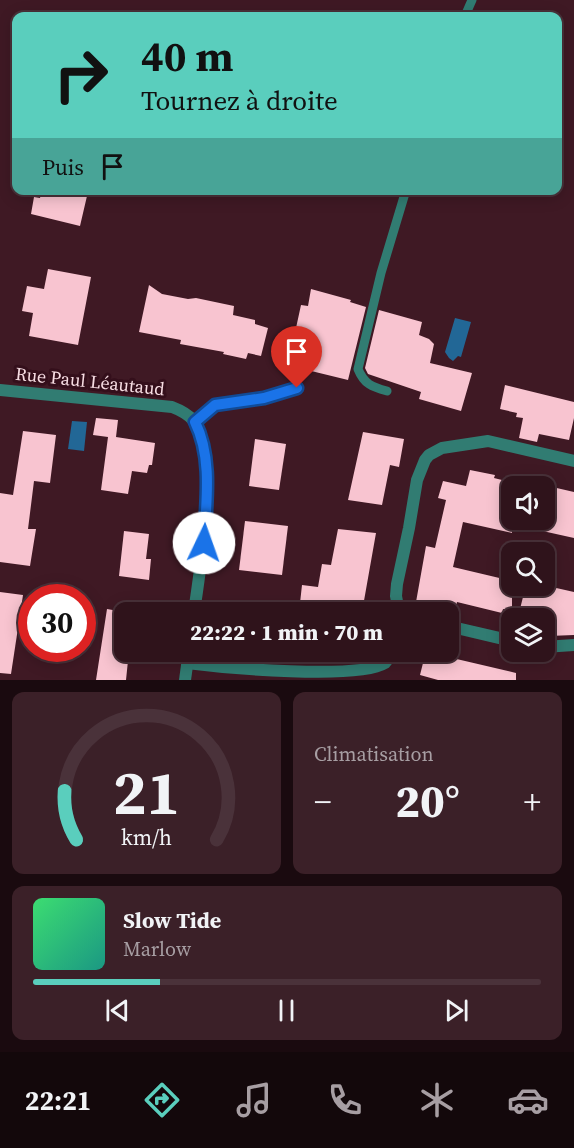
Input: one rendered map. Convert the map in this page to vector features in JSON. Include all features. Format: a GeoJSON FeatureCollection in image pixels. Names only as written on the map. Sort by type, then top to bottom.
{"type":"FeatureCollection","features":[{"type":"Feature","properties":{"kind":"street","name":"Rue Paul Léautaud"},"geometry":{"type":"LineString","coordinates":[[0,390],[172,406],[183,411],[195,422]]}},
{"type":"Feature","properties":{"kind":"street"},"geometry":{"type":"LineString","coordinates":[[195,422],[201,435],[204,451],[207,495],[204,543],[195,602]]}},
{"type":"Feature","properties":{"kind":"street"},"geometry":{"type":"LineString","coordinates":[[397,602],[397,584],[417,480],[429,455],[442,448],[488,441],[574,461]]}},
{"type":"Feature","properties":{"kind":"street"},"geometry":{"type":"LineString","coordinates":[[459,629],[501,638]]}},
{"type":"Feature","properties":{"kind":"street"},"geometry":{"type":"LineString","coordinates":[[555,646],[574,645]]}},
{"type":"Feature","properties":{"kind":"street"},"geometry":{"type":"LineString","coordinates":[[185,680],[187,662]]}},
{"type":"Feature","properties":{"kind":"street"},"geometry":{"type":"LineString","coordinates":[[213,662],[293,678],[371,672],[386,662]]}},
{"type":"Feature","properties":{"kind":"lane"},"geometry":{"type":"LineString","coordinates":[[387,391],[368,385],[362,379],[358,369],[381,273],[404,195]]}},
{"type":"Feature","properties":{"kind":"lane"},"geometry":{"type":"LineString","coordinates":[[195,422],[215,405],[264,398],[297,388]]}},
{"type":"Feature","properties":{"kind":"water"},"geometry":{"type":"Polygon","coordinates":[[[455,318],[471,322],[461,357],[458,356],[453,361],[445,352],[455,318]]]}},
{"type":"Feature","properties":{"kind":"water"},"geometry":{"type":"Polygon","coordinates":[[[72,421],[87,422],[84,451],[68,449],[72,421]]]}},
{"type":"Feature","properties":{"kind":"building"},"geometry":{"type":"Polygon","coordinates":[[[41,195],[87,196],[80,226],[31,214],[34,197],[40,198],[41,195]]]}},
{"type":"Feature","properties":{"kind":"building"},"geometry":{"type":"Polygon","coordinates":[[[48,269],[91,277],[78,345],[29,336],[33,313],[22,311],[27,286],[44,289],[48,269]]]}},
{"type":"Feature","properties":{"kind":"building"},"geometry":{"type":"Polygon","coordinates":[[[149,285],[162,294],[234,306],[233,315],[255,320],[255,324],[268,328],[261,356],[248,353],[246,359],[223,354],[224,352],[180,344],[181,340],[139,332],[149,285]]]}},
{"type":"Feature","properties":{"kind":"building"},"geometry":{"type":"Polygon","coordinates":[[[311,289],[351,300],[350,302],[366,307],[348,380],[299,368],[308,332],[296,328],[301,305],[308,306],[311,289]]]}},
{"type":"Feature","properties":{"kind":"building"},"geometry":{"type":"Polygon","coordinates":[[[379,310],[422,322],[419,335],[434,344],[430,363],[472,373],[461,411],[419,399],[421,392],[368,374],[365,368],[379,310]]]}},
{"type":"Feature","properties":{"kind":"building"},"geometry":{"type":"Polygon","coordinates":[[[505,385],[574,402],[574,418],[569,440],[539,434],[537,442],[519,438],[523,418],[516,417],[517,413],[500,409],[505,385]]]}},
{"type":"Feature","properties":{"kind":"building"},"geometry":{"type":"Polygon","coordinates":[[[96,418],[118,420],[116,437],[155,443],[152,465],[149,465],[147,473],[132,471],[128,494],[101,490],[108,437],[93,435],[96,418]]]}},
{"type":"Feature","properties":{"kind":"building"},"geometry":{"type":"Polygon","coordinates":[[[23,431],[56,435],[50,483],[34,481],[28,529],[36,529],[30,566],[0,562],[0,493],[13,495],[23,431]]]}},
{"type":"Feature","properties":{"kind":"building"},"geometry":{"type":"Polygon","coordinates":[[[363,432],[404,439],[399,467],[390,465],[382,505],[348,500],[363,432]]]}},
{"type":"Feature","properties":{"kind":"building"},"geometry":{"type":"Polygon","coordinates":[[[255,439],[286,444],[279,490],[249,486],[255,439]]]}},
{"type":"Feature","properties":{"kind":"building"},"geometry":{"type":"Polygon","coordinates":[[[470,470],[495,475],[494,478],[501,480],[501,530],[512,530],[512,533],[463,522],[453,567],[501,578],[501,596],[512,596],[512,608],[501,608],[501,613],[459,602],[416,602],[426,546],[435,548],[446,500],[438,498],[443,481],[466,486],[470,470]]]}},
{"type":"Feature","properties":{"kind":"building"},"geometry":{"type":"Polygon","coordinates":[[[555,488],[574,492],[574,538],[538,530],[555,530],[555,488]]]}},
{"type":"Feature","properties":{"kind":"building"},"geometry":{"type":"Polygon","coordinates":[[[245,521],[288,526],[282,575],[239,570],[245,521]]]}},
{"type":"Feature","properties":{"kind":"building"},"geometry":{"type":"Polygon","coordinates":[[[338,529],[376,533],[364,602],[300,602],[302,585],[318,587],[322,564],[331,565],[338,529]]]}},
{"type":"Feature","properties":{"kind":"building"},"geometry":{"type":"Polygon","coordinates":[[[124,531],[149,534],[146,559],[151,559],[149,580],[119,576],[124,531]]]}},
{"type":"Feature","properties":{"kind":"building"},"geometry":{"type":"Polygon","coordinates":[[[555,588],[574,592],[574,635],[555,636],[555,608],[520,608],[523,596],[555,596],[555,588]]]}},
{"type":"Feature","properties":{"kind":"building"},"geometry":{"type":"Polygon","coordinates":[[[0,592],[18,594],[18,628],[11,674],[0,673],[0,592]]]}},
{"type":"Feature","properties":{"kind":"building"},"geometry":{"type":"Polygon","coordinates":[[[107,609],[114,610],[114,662],[128,662],[126,680],[96,680],[107,609]]]}},
{"type":"Feature","properties":{"kind":"building"},"geometry":{"type":"Polygon","coordinates":[[[459,660],[516,673],[516,680],[438,680],[420,675],[423,662],[459,662],[459,660]]]}},
{"type":"Feature","properties":{"kind":"route"},"geometry":{"type":"LineString","coordinates":[[204,543],[207,495],[204,451],[201,435],[195,422],[215,405],[264,398],[297,388]]}}]}
